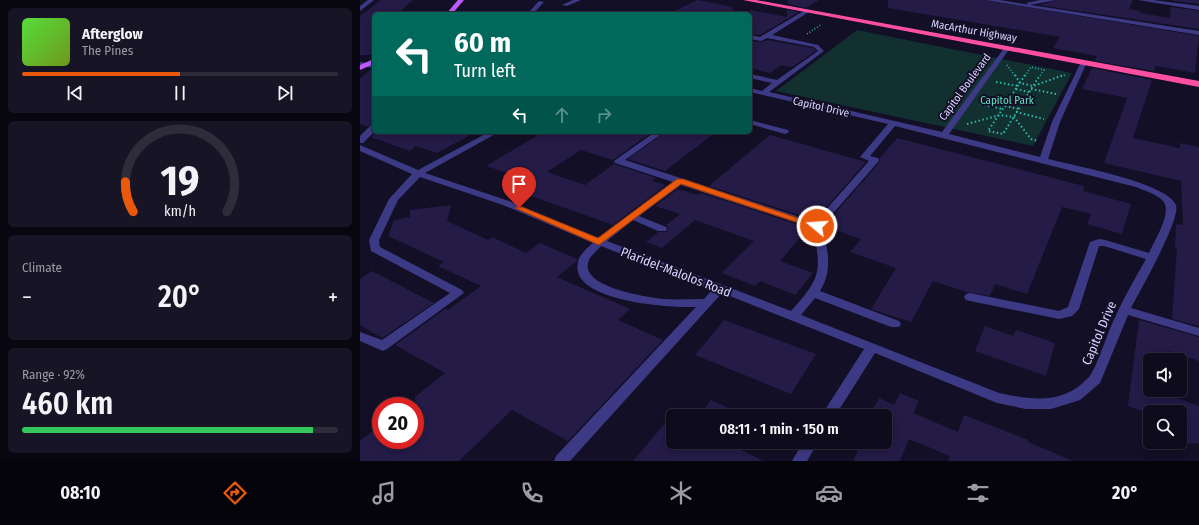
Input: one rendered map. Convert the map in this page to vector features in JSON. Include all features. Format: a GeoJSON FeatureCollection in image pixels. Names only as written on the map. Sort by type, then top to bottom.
{"type":"FeatureCollection","features":[{"type":"Feature","properties":{"kind":"highway","name":"MacArthur Highway"},"geometry":{"type":"LineString","coordinates":[[746,0],[1199,84]]}},
{"type":"Feature","properties":{"kind":"main road"},"geometry":{"type":"LineString","coordinates":[[451,12],[461,0]]}},
{"type":"Feature","properties":{"kind":"street"},"geometry":{"type":"LineString","coordinates":[[360,8],[371,0]]}},
{"type":"Feature","properties":{"kind":"street"},"geometry":{"type":"LineString","coordinates":[[565,5],[578,0]]}},
{"type":"Feature","properties":{"kind":"street"},"geometry":{"type":"LineString","coordinates":[[989,0],[1199,33]]}},
{"type":"Feature","properties":{"kind":"street"},"geometry":{"type":"LineString","coordinates":[[1018,4],[1053,0]]}},
{"type":"Feature","properties":{"kind":"street"},"geometry":{"type":"LineString","coordinates":[[1141,0],[1199,8]]}},
{"type":"Feature","properties":{"kind":"street"},"geometry":{"type":"LineString","coordinates":[[532,12],[541,2]]}},
{"type":"Feature","properties":{"kind":"street"},"geometry":{"type":"LineString","coordinates":[[752,37],[761,39],[807,11]]}},
{"type":"Feature","properties":{"kind":"street"},"geometry":{"type":"LineString","coordinates":[[764,93],[821,51],[820,48],[816,46],[767,36]]}},
{"type":"Feature","properties":{"kind":"street","name":"Capitol Boulevard"},"geometry":{"type":"LineString","coordinates":[[893,124],[944,135],[1007,48]]}},
{"type":"Feature","properties":{"kind":"street"},"geometry":{"type":"LineString","coordinates":[[1043,161],[1056,122],[1084,62]]}},
{"type":"Feature","properties":{"kind":"street"},"geometry":{"type":"LineString","coordinates":[[752,76],[779,83]]}},
{"type":"Feature","properties":{"kind":"street","name":"Capitol Drive"},"geometry":{"type":"LineString","coordinates":[[752,90],[893,124]]}},
{"type":"Feature","properties":{"kind":"street"},"geometry":{"type":"LineString","coordinates":[[752,123],[785,132]]}},
{"type":"Feature","properties":{"kind":"street"},"geometry":{"type":"LineString","coordinates":[[817,226],[875,160],[864,157],[893,124]]}},
{"type":"Feature","properties":{"kind":"street"},"geometry":{"type":"LineString","coordinates":[[360,141],[372,129]]}},
{"type":"Feature","properties":{"kind":"street"},"geometry":{"type":"LineString","coordinates":[[360,336],[383,346],[458,293],[375,249],[374,240],[394,199],[418,173],[491,134]]}},
{"type":"Feature","properties":{"kind":"street"},"geometry":{"type":"LineString","coordinates":[[657,134],[618,160],[817,226]]}},
{"type":"Feature","properties":{"kind":"street","name":"Capitol Drive"},"geometry":{"type":"LineString","coordinates":[[872,347],[997,398],[1026,404],[1051,404],[1075,396],[1095,379],[1124,310],[1152,257],[1171,216],[1171,205],[1166,198],[1139,185],[944,135]]}},
{"type":"Feature","properties":{"kind":"street","name":"Plaridel-Malolos Road"},"geometry":{"type":"LineString","coordinates":[[360,148],[418,173],[506,203],[599,242],[872,347]]}},
{"type":"Feature","properties":{"kind":"street"},"geometry":{"type":"LineString","coordinates":[[680,181],[599,242],[583,261],[583,273],[590,282],[604,290],[643,300],[665,303],[707,303]]}},
{"type":"Feature","properties":{"kind":"street"},"geometry":{"type":"LineString","coordinates":[[633,216],[662,229]]}},
{"type":"Feature","properties":{"kind":"street"},"geometry":{"type":"LineString","coordinates":[[793,316],[813,293],[822,279],[824,269],[824,250],[817,226]]}},
{"type":"Feature","properties":{"kind":"street"},"geometry":{"type":"LineString","coordinates":[[970,297],[1060,315],[1068,314],[1073,309],[1094,244],[1099,242],[1106,243],[1152,257]]}},
{"type":"Feature","properties":{"kind":"street"},"geometry":{"type":"LineString","coordinates":[[561,461],[720,288]]}},
{"type":"Feature","properties":{"kind":"street"},"geometry":{"type":"LineString","coordinates":[[813,293],[895,324]]}},
{"type":"Feature","properties":{"kind":"street"},"geometry":{"type":"LineString","coordinates":[[1124,310],[1199,332]]}},
{"type":"Feature","properties":{"kind":"street"},"geometry":{"type":"LineString","coordinates":[[832,409],[872,347]]}},
{"type":"Feature","properties":{"kind":"street"},"geometry":{"type":"LineString","coordinates":[[799,461],[807,449]]}},
{"type":"Feature","properties":{"kind":"path"},"geometry":{"type":"LineString","coordinates":[[795,42],[824,23]]}},
{"type":"Feature","properties":{"kind":"path"},"geometry":{"type":"LineString","coordinates":[[997,61],[1005,62],[1020,83],[1033,86],[1066,74],[1077,76]]}},
{"type":"Feature","properties":{"kind":"path"},"geometry":{"type":"LineString","coordinates":[[1031,67],[1044,70],[1033,86],[1003,134],[988,131],[1031,67]]}},
{"type":"Feature","properties":{"kind":"path"},"geometry":{"type":"LineString","coordinates":[[984,79],[1018,86]]}},
{"type":"Feature","properties":{"kind":"path"},"geometry":{"type":"LineString","coordinates":[[1016,89],[1029,92]]}},
{"type":"Feature","properties":{"kind":"path"},"geometry":{"type":"LineString","coordinates":[[1031,89],[1068,97]]}},
{"type":"Feature","properties":{"kind":"path"},"geometry":{"type":"LineString","coordinates":[[968,101],[1002,109]]}},
{"type":"Feature","properties":{"kind":"path"},"geometry":{"type":"LineString","coordinates":[[1005,106],[1019,109]]}},
{"type":"Feature","properties":{"kind":"path"},"geometry":{"type":"LineString","coordinates":[[1016,112],[1056,122]]}},
{"type":"Feature","properties":{"kind":"path"},"geometry":{"type":"LineString","coordinates":[[953,122],[969,125],[1000,115],[1014,117],[1031,139],[1049,143]]}},
{"type":"Feature","properties":{"kind":"green space","name":"Capitol Park"},"geometry":{"type":"Polygon","coordinates":[[[857,30],[1072,73],[1033,146],[776,91],[857,30]]]}},
{"type":"Feature","properties":{"kind":"building"},"geometry":{"type":"Polygon","coordinates":[[[381,0],[413,0],[399,12],[372,12],[372,55],[360,55],[360,16],[381,0]]]}},
{"type":"Feature","properties":{"kind":"building"},"geometry":{"type":"Polygon","coordinates":[[[697,0],[733,7],[732,12],[672,12],[697,0]]]}},
{"type":"Feature","properties":{"kind":"building"},"geometry":{"type":"Polygon","coordinates":[[[788,0],[819,0],[806,8],[788,4],[788,0]]]}},
{"type":"Feature","properties":{"kind":"building"},"geometry":{"type":"Polygon","coordinates":[[[888,0],[985,0],[1199,36],[1195,73],[1156,66],[1154,71],[1095,61],[1097,56],[1053,48],[1060,37],[888,8],[888,0]]]}},
{"type":"Feature","properties":{"kind":"building"},"geometry":{"type":"Polygon","coordinates":[[[1057,0],[1133,0],[1129,9],[1140,11],[1140,13],[1170,18],[1171,7],[1199,11],[1199,29],[1039,5],[1057,0]]]}},
{"type":"Feature","properties":{"kind":"building"},"geometry":{"type":"Polygon","coordinates":[[[1199,0],[1199,4],[1172,1],[1199,0]]]}},
{"type":"Feature","properties":{"kind":"building"},"geometry":{"type":"Polygon","coordinates":[[[750,10],[787,17],[787,10],[799,12],[760,35],[752,34],[752,12],[750,12],[750,10]]]}},
{"type":"Feature","properties":{"kind":"building"},"geometry":{"type":"Polygon","coordinates":[[[767,40],[813,48],[816,51],[792,67],[781,65],[770,73],[752,68],[752,41],[761,42],[767,40]]]}},
{"type":"Feature","properties":{"kind":"building"},"geometry":{"type":"Polygon","coordinates":[[[1092,68],[1152,80],[1133,138],[1180,148],[1180,143],[1199,147],[1199,326],[1172,319],[1177,248],[1175,248],[1176,224],[1183,225],[1181,181],[1104,163],[1127,98],[1082,89],[1092,68]]]}},
{"type":"Feature","properties":{"kind":"building"},"geometry":{"type":"Polygon","coordinates":[[[372,69],[372,125],[367,126],[360,124],[360,78],[372,69]]]}},
{"type":"Feature","properties":{"kind":"building"},"geometry":{"type":"Polygon","coordinates":[[[374,134],[472,134],[437,153],[415,146],[410,151],[371,137],[374,134]]]}},
{"type":"Feature","properties":{"kind":"building"},"geometry":{"type":"Polygon","coordinates":[[[540,134],[649,134],[613,160],[581,150],[547,172],[585,185],[614,164],[656,178],[652,181],[666,185],[613,225],[517,191],[532,181],[486,166],[540,134]]]}},
{"type":"Feature","properties":{"kind":"building"},"geometry":{"type":"Polygon","coordinates":[[[662,134],[713,134],[665,171],[628,159],[662,134]]]}},
{"type":"Feature","properties":{"kind":"building"},"geometry":{"type":"Polygon","coordinates":[[[770,135],[866,162],[815,220],[709,186],[770,135]]]}},
{"type":"Feature","properties":{"kind":"building"},"geometry":{"type":"Polygon","coordinates":[[[897,138],[1084,186],[1083,191],[1131,204],[1122,234],[1087,224],[1091,214],[1062,207],[1027,294],[995,284],[990,296],[967,292],[933,281],[911,322],[871,309],[896,268],[850,252],[861,239],[824,226],[879,163],[880,158],[897,138]]]}},
{"type":"Feature","properties":{"kind":"building"},"geometry":{"type":"Polygon","coordinates":[[[678,189],[698,195],[701,193],[808,228],[780,261],[813,273],[795,295],[760,281],[755,286],[722,273],[754,241],[695,220],[662,248],[646,242],[658,232],[667,232],[668,228],[666,225],[680,214],[655,206],[678,189]]]}},
{"type":"Feature","properties":{"kind":"building"},"geometry":{"type":"Polygon","coordinates":[[[451,205],[447,221],[488,240],[492,237],[526,253],[540,243],[577,259],[577,261],[557,277],[630,309],[618,320],[663,340],[568,441],[512,410],[459,461],[360,461],[360,441],[372,431],[372,449],[424,449],[424,397],[415,397],[445,373],[395,345],[445,309],[448,310],[481,286],[438,266],[444,262],[388,236],[394,220],[410,217],[410,210],[451,205]]]}},
{"type":"Feature","properties":{"kind":"building"},"geometry":{"type":"Polygon","coordinates":[[[372,271],[434,303],[382,338],[360,325],[360,279],[372,271]]]}},
{"type":"Feature","properties":{"kind":"building"},"geometry":{"type":"Polygon","coordinates":[[[724,320],[816,354],[791,394],[695,355],[724,320]]]}},
{"type":"Feature","properties":{"kind":"building"},"geometry":{"type":"Polygon","coordinates":[[[1139,320],[1199,337],[1199,361],[1187,357],[1187,353],[1174,353],[1168,351],[1168,353],[1143,353],[1143,397],[1174,397],[1199,406],[1199,443],[1191,444],[1187,442],[1187,405],[1143,405],[1143,411],[1128,406],[1139,320]]]}},
{"type":"Feature","properties":{"kind":"building"},"geometry":{"type":"Polygon","coordinates":[[[985,326],[1013,336],[1016,330],[1055,343],[1046,376],[975,351],[985,326]]]}},
{"type":"Feature","properties":{"kind":"building"},"geometry":{"type":"Polygon","coordinates":[[[900,393],[919,401],[913,413],[958,432],[964,415],[1028,440],[1028,442],[1073,461],[948,461],[950,456],[909,439],[900,461],[853,461],[859,449],[892,449],[892,409],[873,409],[879,398],[894,405],[900,393]]]}},
{"type":"Feature","properties":{"kind":"building"},"geometry":{"type":"Polygon","coordinates":[[[711,400],[730,409],[704,409],[711,400]]]}},
{"type":"Feature","properties":{"kind":"building"},"geometry":{"type":"Polygon","coordinates":[[[665,423],[666,449],[739,449],[763,461],[633,461],[665,423]]]}},
{"type":"Feature","properties":{"kind":"route"},"geometry":{"type":"LineString","coordinates":[[519,208],[599,242],[680,181],[817,226]]}}]}
